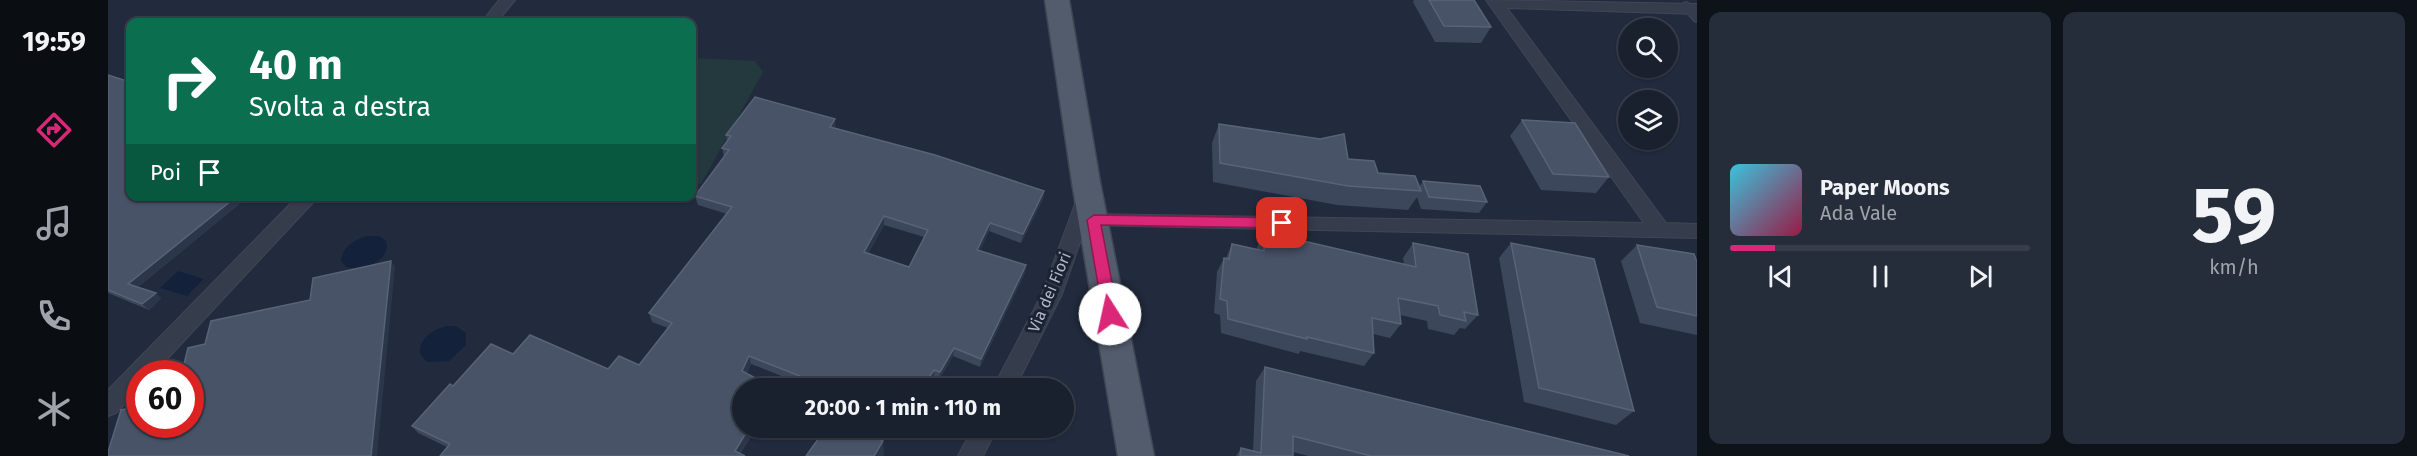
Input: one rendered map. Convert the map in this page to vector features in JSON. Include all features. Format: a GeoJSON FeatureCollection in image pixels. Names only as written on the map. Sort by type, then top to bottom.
{"type":"FeatureCollection","features":[{"type":"Feature","properties":{"kind":"main road"},"geometry":{"type":"LineString","coordinates":[[1057,0],[1091,207],[1136,456]]}},
{"type":"Feature","properties":{"kind":"street"},"geometry":{"type":"LineString","coordinates":[[492,18],[507,0]]}},
{"type":"Feature","properties":{"kind":"street"},"geometry":{"type":"LineString","coordinates":[[1496,1],[1660,230]]}},
{"type":"Feature","properties":{"kind":"street"},"geometry":{"type":"LineString","coordinates":[[1496,1],[1691,8]]}},
{"type":"Feature","properties":{"kind":"street"},"geometry":{"type":"LineString","coordinates":[[108,406],[259,246],[305,201]]}},
{"type":"Feature","properties":{"kind":"street"},"geometry":{"type":"LineString","coordinates":[[1091,207],[1697,231]]}},
{"type":"Feature","properties":{"kind":"street","name":"Via dei Fiori"},"geometry":{"type":"LineString","coordinates":[[1009,378],[1052,294],[1091,207]]}},
{"type":"Feature","properties":{"kind":"street"},"geometry":{"type":"LineString","coordinates":[[970,456],[980,438]]}},
{"type":"Feature","properties":{"kind":"lane"},"geometry":{"type":"LineString","coordinates":[[1691,8],[1697,18]]}},
{"type":"Feature","properties":{"kind":"green space"},"geometry":{"type":"Polygon","coordinates":[[[696,58],[755,61],[763,72],[701,184],[696,183],[696,58]]]}},
{"type":"Feature","properties":{"kind":"water"},"geometry":{"type":"Polygon","coordinates":[[[366,236],[379,236],[386,241],[385,254],[380,260],[367,266],[346,267],[341,261],[346,248],[366,236]]]}},
{"type":"Feature","properties":{"kind":"water"},"geometry":{"type":"Polygon","coordinates":[[[178,271],[204,279],[187,296],[160,288],[178,271]]]}},
{"type":"Feature","properties":{"kind":"water"},"geometry":{"type":"Polygon","coordinates":[[[448,326],[456,326],[466,333],[466,345],[449,361],[427,362],[420,354],[422,343],[428,335],[448,326]]]}},
{"type":"Feature","properties":{"kind":"building"},"geometry":{"type":"Polygon","coordinates":[[[1429,0],[1474,0],[1491,27],[1444,26],[1429,0]]]}},
{"type":"Feature","properties":{"kind":"building"},"geometry":{"type":"Polygon","coordinates":[[[108,75],[126,81],[126,201],[231,201],[128,284],[156,293],[142,304],[108,290],[108,75]]]}},
{"type":"Feature","properties":{"kind":"building"},"geometry":{"type":"Polygon","coordinates":[[[755,97],[835,119],[830,127],[935,155],[1044,191],[1023,234],[990,223],[977,250],[1026,265],[981,359],[954,348],[940,372],[934,370],[929,378],[805,378],[749,356],[742,371],[755,378],[732,378],[732,438],[743,438],[735,451],[745,456],[440,456],[450,444],[412,426],[491,344],[513,354],[530,335],[608,369],[619,356],[639,365],[672,323],[649,313],[732,207],[696,196],[729,150],[722,148],[731,136],[726,135],[755,97]],[[884,216],[864,252],[909,267],[928,230],[884,216]]]}},
{"type":"Feature","properties":{"kind":"building"},"geometry":{"type":"Polygon","coordinates":[[[1522,120],[1575,123],[1609,177],[1553,174],[1522,120]]]}},
{"type":"Feature","properties":{"kind":"building"},"geometry":{"type":"Polygon","coordinates":[[[1219,124],[1320,139],[1344,134],[1348,159],[1374,161],[1378,173],[1415,176],[1421,191],[1348,186],[1220,163],[1219,124]]]}},
{"type":"Feature","properties":{"kind":"building"},"geometry":{"type":"Polygon","coordinates":[[[1423,181],[1480,186],[1487,202],[1429,197],[1423,181]]]}},
{"type":"Feature","properties":{"kind":"building"},"geometry":{"type":"Polygon","coordinates":[[[1264,232],[1416,267],[1413,243],[1468,254],[1478,315],[1464,312],[1466,321],[1440,315],[1438,306],[1398,298],[1401,324],[1372,318],[1374,353],[1228,319],[1227,301],[1220,299],[1224,258],[1229,259],[1232,244],[1264,251],[1264,232]]]}},
{"type":"Feature","properties":{"kind":"building"},"geometry":{"type":"Polygon","coordinates":[[[1511,243],[1594,259],[1634,411],[1539,388],[1511,243]]]}},
{"type":"Feature","properties":{"kind":"building"},"geometry":{"type":"Polygon","coordinates":[[[1637,245],[1694,254],[1697,262],[1697,316],[1657,307],[1637,245]]]}},
{"type":"Feature","properties":{"kind":"building"},"geometry":{"type":"Polygon","coordinates":[[[391,261],[371,456],[108,456],[121,410],[126,409],[126,438],[204,438],[204,360],[185,360],[188,348],[205,344],[211,321],[310,300],[313,278],[391,261]]]}},
{"type":"Feature","properties":{"kind":"building"},"geometry":{"type":"Polygon","coordinates":[[[1265,367],[1629,456],[1371,456],[1293,436],[1293,456],[1240,456],[1241,448],[1261,453],[1265,367]]]}},
{"type":"Feature","properties":{"kind":"building"},"geometry":{"type":"Polygon","coordinates":[[[819,438],[877,438],[883,441],[874,456],[806,456],[819,438]]]}},
{"type":"Feature","properties":{"kind":"route"},"geometry":{"type":"LineString","coordinates":[[1110,314],[1094,220],[1282,223]]}}]}
